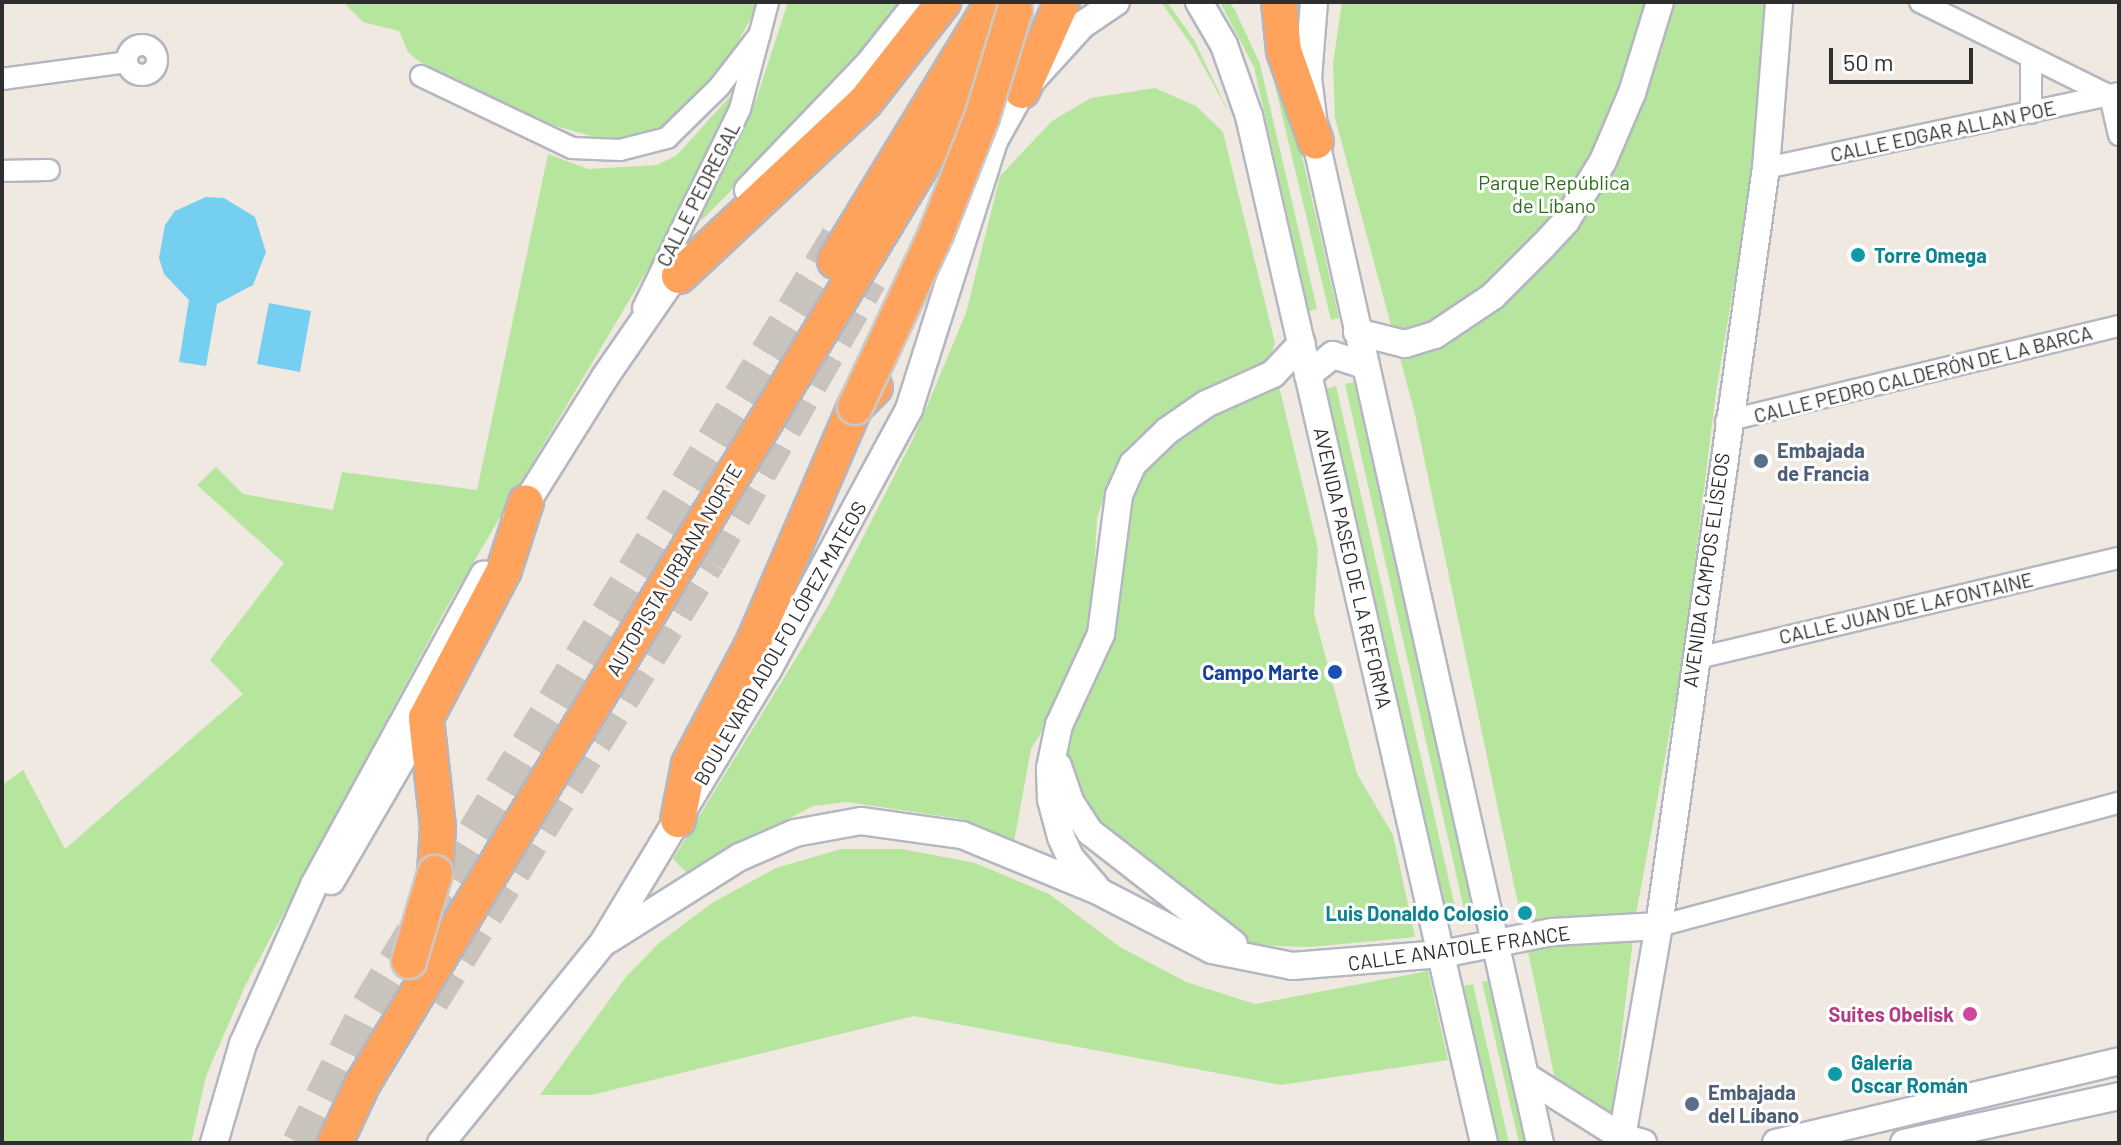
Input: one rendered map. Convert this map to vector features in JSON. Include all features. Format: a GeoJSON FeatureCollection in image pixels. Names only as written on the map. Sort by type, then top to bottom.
{"type":"FeatureCollection","features":[{"type":"Feature","properties":{"kind":"highway"},"geometry":{"type":"LineString","coordinates":[[679,276],[865,102],[943,2]]}},
{"type":"Feature","properties":{"kind":"highway"},"geometry":{"type":"LineString","coordinates":[[1022,91],[1062,2]]}},
{"type":"Feature","properties":{"kind":"highway"},"geometry":{"type":"LineString","coordinates":[[1279,2],[1297,42],[1316,142]]}},
{"type":"Feature","properties":{"kind":"highway"},"geometry":{"type":"LineString","coordinates":[[678,820],[689,764],[717,714],[788,567],[855,407],[920,268],[982,117],[1010,5]]}},
{"type":"Feature","properties":{"kind":"highway","name":"AUTOPISTA URBANA NORTE"},"geometry":{"type":"LineString","coordinates":[[311,1143],[342,1073],[409,961],[1010,5]]}},
{"type":"Feature","properties":{"kind":"highway","name":"AUTOPISTA URBANA NORTE"},"geometry":{"type":"LineString","coordinates":[[335,1143],[369,1072],[1010,5]]}},
{"type":"Feature","properties":{"kind":"highway"},"geometry":{"type":"LineString","coordinates":[[855,407],[879,380],[975,165],[994,141]]}},
{"type":"Feature","properties":{"kind":"highway"},"geometry":{"type":"LineString","coordinates":[[909,317],[920,268]]}},
{"type":"Feature","properties":{"kind":"highway"},"geometry":{"type":"LineString","coordinates":[[409,961],[438,850],[427,756],[426,718],[504,570],[526,502]]}},
{"type":"Feature","properties":{"kind":"main road"},"geometry":{"type":"LineString","coordinates":[[214,1143],[243,1044],[296,922],[442,646],[526,502],[631,336],[679,276],[697,240],[867,66],[918,2]]}},
{"type":"Feature","properties":{"kind":"main road","name":"BOULEVARD ADOLFO LÓPEZ MATEOS"},"geometry":{"type":"LineString","coordinates":[[441,1143],[603,943],[678,820],[863,502],[909,409],[994,141],[1022,91],[1082,25],[1116,2]]}},
{"type":"Feature","properties":{"kind":"main road","name":"AVENIDA PASEO DE LA REFORMA"},"geometry":{"type":"LineString","coordinates":[[1199,2],[1224,45],[1249,116],[1484,1143]]}},
{"type":"Feature","properties":{"kind":"main road"},"geometry":{"type":"LineString","coordinates":[[1297,42],[1314,2]]}},
{"type":"Feature","properties":{"kind":"main road"},"geometry":{"type":"LineString","coordinates":[[1357,332],[1405,344],[1453,326],[1493,296],[1566,221],[1618,129],[1660,2]]}},
{"type":"Feature","properties":{"kind":"main road","name":"AVENIDA CAMPOS ELÍSEOS"},"geometry":{"type":"LineString","coordinates":[[1627,1141],[1659,926],[1726,421],[1766,168],[1779,2]]}},
{"type":"Feature","properties":{"kind":"main road"},"geometry":{"type":"LineString","coordinates":[[1316,142],[1540,1143]]}},
{"type":"Feature","properties":{"kind":"main road"},"geometry":{"type":"LineString","coordinates":[[1100,892],[1070,857],[1055,818],[1050,783],[1055,739],[1101,634],[1114,508],[1133,464],[1188,415],[1273,374],[1302,343]]}},
{"type":"Feature","properties":{"kind":"main road"},"geometry":{"type":"LineString","coordinates":[[1308,375],[1333,355],[1364,365]]}},
{"type":"Feature","properties":{"kind":"main road"},"geometry":{"type":"LineString","coordinates":[[296,922],[356,847],[426,718]]}},
{"type":"Feature","properties":{"kind":"main road"},"geometry":{"type":"LineString","coordinates":[[1055,739],[1063,784],[1090,832],[1205,926],[1269,963]]}},
{"type":"Feature","properties":{"kind":"main road","name":"CALLE ANATOLE FRANCE"},"geometry":{"type":"LineString","coordinates":[[603,943],[740,857],[795,833],[851,821],[881,821],[962,835],[1100,892],[1212,950],[1269,963],[1327,967],[1442,954],[1552,932],[1659,926]]}},
{"type":"Feature","properties":{"kind":"main road"},"geometry":{"type":"LineString","coordinates":[[1776,1143],[2119,1061]]}},
{"type":"Feature","properties":{"kind":"main road"},"geometry":{"type":"LineString","coordinates":[[1525,1076],[1627,1141]]}},
{"type":"Feature","properties":{"kind":"main road"},"geometry":{"type":"LineString","coordinates":[[1904,1143],[2119,1096]]}},
{"type":"Feature","properties":{"kind":"street","name":"CALLE PEDREGAL"},"geometry":{"type":"LineString","coordinates":[[631,336],[667,251],[710,177],[740,109],[768,2]]}},
{"type":"Feature","properties":{"kind":"street"},"geometry":{"type":"LineString","coordinates":[[1920,2],[2031,58],[2114,95],[2119,135]]}},
{"type":"Feature","properties":{"kind":"street"},"geometry":{"type":"LineString","coordinates":[[421,76],[572,148],[620,150],[667,138],[719,87],[760,34]]}},
{"type":"Feature","properties":{"kind":"street"},"geometry":{"type":"LineString","coordinates":[[2031,58],[2031,113]]}},
{"type":"Feature","properties":{"kind":"street"},"geometry":{"type":"LineString","coordinates":[[2,79],[127,62]]}},
{"type":"Feature","properties":{"kind":"street","name":"CALLE EDGAR ALLAN POE"},"geometry":{"type":"LineString","coordinates":[[1766,168],[2114,95]]}},
{"type":"Feature","properties":{"kind":"street"},"geometry":{"type":"LineString","coordinates":[[2,171],[49,170]]}},
{"type":"Feature","properties":{"kind":"street","name":"CALLE PEDRO CALDERÓN DE LA BARCA"},"geometry":{"type":"LineString","coordinates":[[1726,421],[2119,326]]}},
{"type":"Feature","properties":{"kind":"street","name":"CALLE JUAN DE LAFONTAINE"},"geometry":{"type":"LineString","coordinates":[[1694,659],[2119,558]]}},
{"type":"Feature","properties":{"kind":"street","name":"CALLE ANATOLE FRANCE"},"geometry":{"type":"LineString","coordinates":[[1659,926],[2119,803]]}},
{"type":"Feature","properties":{"kind":"green space"},"geometry":{"type":"Polygon","coordinates":[[[343,2],[760,2],[727,61],[670,124],[644,137],[609,141],[510,113],[446,84],[408,52],[399,31],[363,22],[343,2]]]}},
{"type":"Feature","properties":{"kind":"green space"},"geometry":{"type":"Polygon","coordinates":[[[788,2],[901,2],[831,90],[702,220],[696,217],[756,100],[788,2]]]}},
{"type":"Feature","properties":{"kind":"green space"},"geometry":{"type":"Polygon","coordinates":[[[1161,2],[1167,2],[1194,40],[1230,115],[1193,47],[1161,2]]]}},
{"type":"Feature","properties":{"kind":"green space"},"geometry":{"type":"Polygon","coordinates":[[[1220,2],[1229,2],[1235,10],[1260,64],[1317,309],[1309,311],[1254,67],[1220,2]]]}},
{"type":"Feature","properties":{"kind":"green space","name":"Parque República de Líbano"},"geometry":{"type":"Polygon","coordinates":[[[1342,2],[1767,2],[1753,169],[1716,392],[1682,666],[1636,914],[1611,1122],[1557,1089],[1414,410],[1335,118],[1333,64],[1342,2]]]}},
{"type":"Feature","properties":{"kind":"green space"},"geometry":{"type":"Polygon","coordinates":[[[1267,23],[1299,143],[1339,318],[1331,320],[1272,73],[1267,23]]]}},
{"type":"Feature","properties":{"kind":"green space"},"geometry":{"type":"Polygon","coordinates":[[[741,84],[683,210],[445,610],[245,986],[206,1076],[191,1143],[2,1143],[2,785],[23,770],[65,849],[243,694],[210,660],[284,563],[197,485],[216,467],[243,494],[333,510],[342,472],[477,490],[548,154],[588,169],[657,165],[677,155],[741,84]]]}},
{"type":"Feature","properties":{"kind":"green space"},"geometry":{"type":"Polygon","coordinates":[[[1155,88],[1196,106],[1223,132],[1275,343],[1270,358],[1207,390],[1150,431],[1114,467],[1097,518],[1091,625],[1077,674],[1031,749],[1014,842],[961,819],[847,802],[813,806],[686,872],[673,859],[828,606],[914,437],[966,313],[1000,176],[1052,121],[1091,98],[1155,88]]]}},
{"type":"Feature","properties":{"kind":"green space"},"geometry":{"type":"Polygon","coordinates":[[[1278,382],[1318,549],[1314,614],[1357,774],[1393,835],[1415,937],[1311,947],[1248,945],[1078,808],[1066,763],[1074,728],[1114,635],[1119,518],[1139,471],[1210,417],[1278,382]]]}},
{"type":"Feature","properties":{"kind":"green space"},"geometry":{"type":"Polygon","coordinates":[[[1354,382],[1473,907],[1464,909],[1345,384],[1354,382]]]}},
{"type":"Feature","properties":{"kind":"green space"},"geometry":{"type":"Polygon","coordinates":[[[1336,386],[1456,911],[1447,913],[1326,389],[1336,386]]]}},
{"type":"Feature","properties":{"kind":"green space"},"geometry":{"type":"Polygon","coordinates":[[[841,849],[902,849],[975,863],[1049,894],[1120,947],[1186,982],[1255,1004],[1428,971],[1448,1060],[1281,1085],[914,1016],[591,1095],[540,1095],[626,977],[659,943],[712,903],[776,868],[841,849]]]}},
{"type":"Feature","properties":{"kind":"green space"},"geometry":{"type":"Polygon","coordinates":[[[1490,980],[1528,1143],[1519,1143],[1482,982],[1490,980]]]}},
{"type":"Feature","properties":{"kind":"green space"},"geometry":{"type":"Polygon","coordinates":[[[1473,984],[1509,1143],[1499,1143],[1464,986],[1473,984]]]}},
{"type":"Feature","properties":{"kind":"water"},"geometry":{"type":"Polygon","coordinates":[[[206,197],[224,198],[255,217],[266,252],[253,285],[217,304],[206,366],[179,362],[189,300],[164,274],[159,258],[165,225],[175,211],[206,197]]]}},
{"type":"Feature","properties":{"kind":"water"},"geometry":{"type":"Polygon","coordinates":[[[269,303],[311,311],[300,372],[257,364],[269,303]]]}},
{"type":"Feature","properties":{"kind":"tunnel"},"geometry":{"type":"LineString","coordinates":[[299,1143],[368,1006],[843,228]]}},
{"type":"Feature","properties":{"kind":"tunnel"},"geometry":{"type":"LineString","coordinates":[[432,1001],[709,561],[870,280]]}},
{"type":"Feature","properties":{"kind":"place","name":"Torre Omega"},"geometry":{"type":"Point","coordinates":[1858,255]}},
{"type":"Feature","properties":{"kind":"place","name":"Embajada de Francia"},"geometry":{"type":"Point","coordinates":[1761,461]}},
{"type":"Feature","properties":{"kind":"place","name":"Campo Marte"},"geometry":{"type":"Point","coordinates":[1335,672]}},
{"type":"Feature","properties":{"kind":"place","name":"Luis Donaldo Colosio"},"geometry":{"type":"Point","coordinates":[1525,913]}},
{"type":"Feature","properties":{"kind":"place","name":"Suites Obelisk"},"geometry":{"type":"Point","coordinates":[1970,1014]}},
{"type":"Feature","properties":{"kind":"place","name":"Galería Oscar Román"},"geometry":{"type":"Point","coordinates":[1835,1074]}},
{"type":"Feature","properties":{"kind":"place","name":"Embajada del Líbano"},"geometry":{"type":"Point","coordinates":[1692,1104]}}]}
